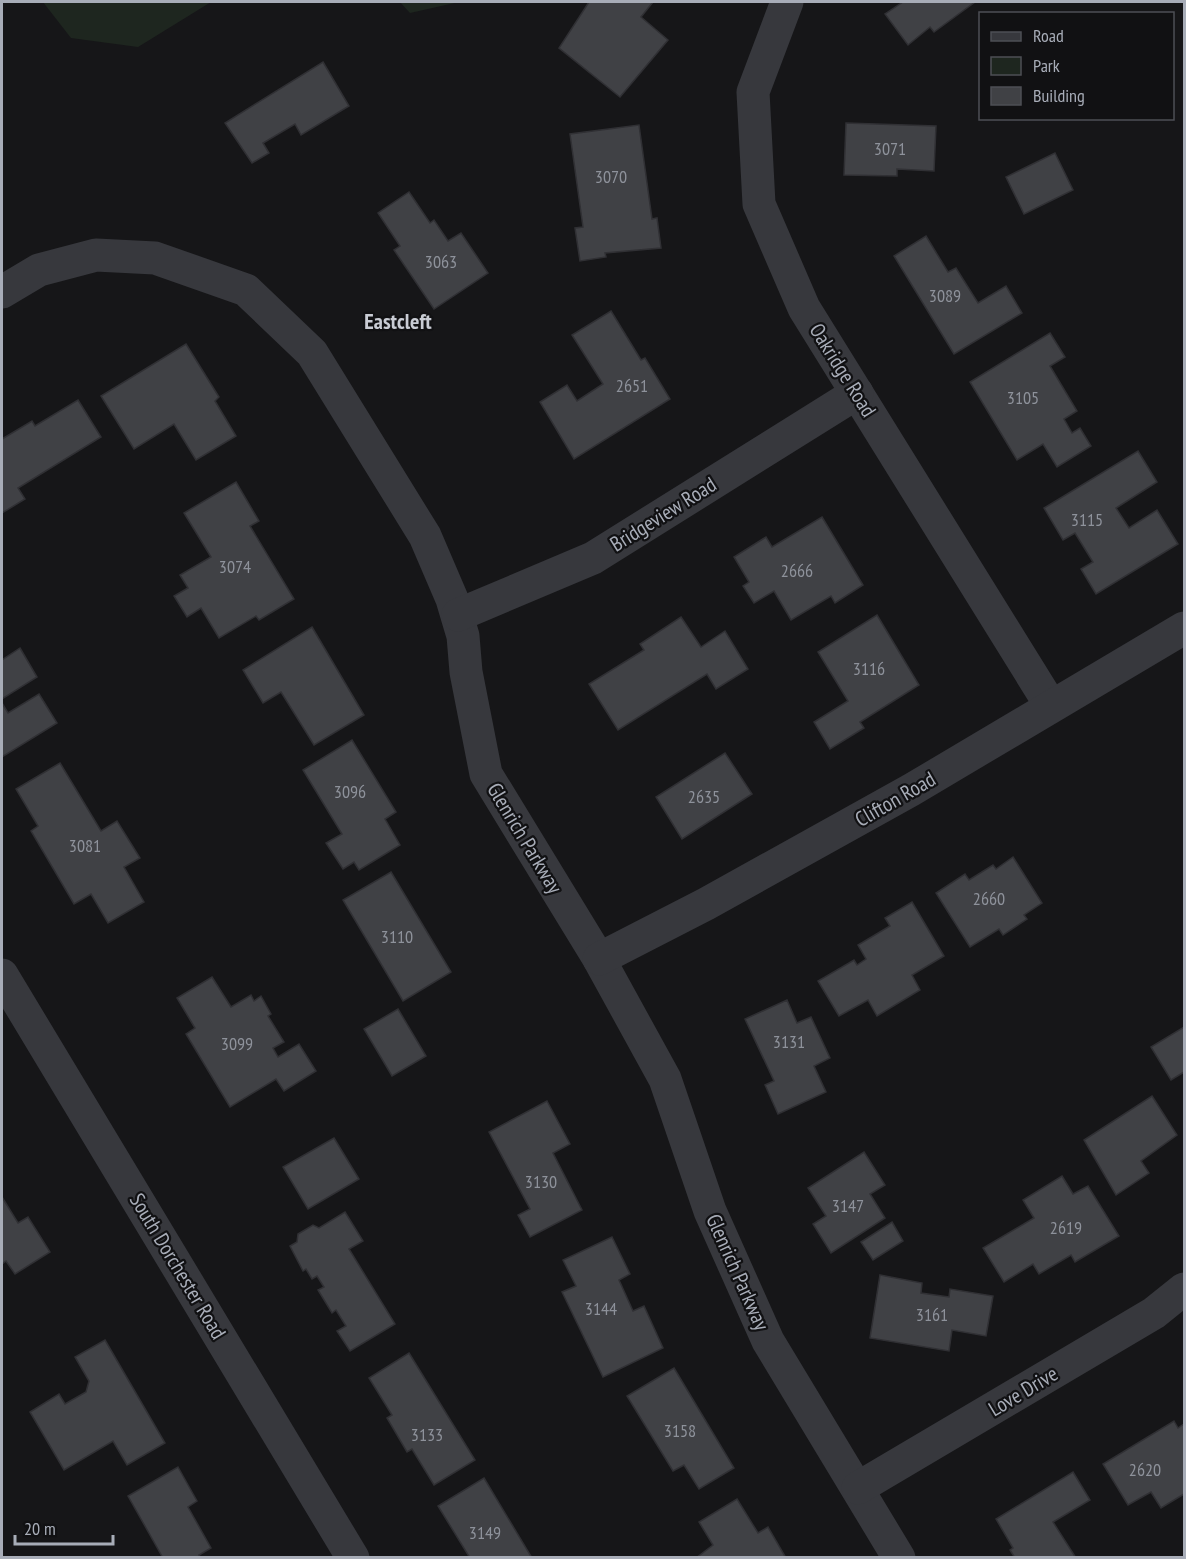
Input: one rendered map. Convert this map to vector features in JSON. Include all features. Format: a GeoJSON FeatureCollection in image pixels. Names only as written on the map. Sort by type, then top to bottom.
{"type":"FeatureCollection","features":[{"type":"Feature","properties":{"kind":"street","name":"Oakridge Road"},"geometry":{"type":"LineString","coordinates":[[787,2],[753,92],[759,204],[804,308],[1051,706]]}},
{"type":"Feature","properties":{"kind":"street","name":"Glenrich Parkway"},"geometry":{"type":"LineString","coordinates":[[2,292],[39,270],[96,255],[155,258],[246,290],[312,353],[425,536],[458,615],[466,672],[486,774],[599,958],[665,1079],[710,1211],[768,1341],[899,1557]]}},
{"type":"Feature","properties":{"kind":"street","name":"Bridgeview Road"},"geometry":{"type":"LineString","coordinates":[[458,615],[593,558],[857,393]]}},
{"type":"Feature","properties":{"kind":"street","name":"Clifton Road"},"geometry":{"type":"LineString","coordinates":[[599,958],[706,904],[840,830],[1185,628]]}},
{"type":"Feature","properties":{"kind":"street","name":"South Dorchester Road"},"geometry":{"type":"LineString","coordinates":[[2,975],[353,1557]]}},
{"type":"Feature","properties":{"kind":"street","name":"Love Drive"},"geometry":{"type":"LineString","coordinates":[[858,1488],[1154,1312],[1185,1289]]}},
{"type":"Feature","properties":{"kind":"green space"},"geometry":{"type":"Polygon","coordinates":[[[43,2],[211,2],[138,47],[71,38],[43,2]]]}},
{"type":"Feature","properties":{"kind":"green space"},"geometry":{"type":"Polygon","coordinates":[[[400,2],[459,2],[410,13],[400,2]]]}},
{"type":"Feature","properties":{"kind":"building"},"geometry":{"type":"Polygon","coordinates":[[[589,2],[653,2],[641,17],[668,40],[620,97],[559,48],[589,2]]]}},
{"type":"Feature","properties":{"kind":"building"},"geometry":{"type":"Polygon","coordinates":[[[903,2],[975,2],[934,32],[930,27],[908,45],[885,14],[903,2]]]}},
{"type":"Feature","properties":{"kind":"building"},"geometry":{"type":"Polygon","coordinates":[[[323,62],[349,106],[301,135],[295,124],[263,143],[269,153],[252,163],[225,123],[323,62]]]}},
{"type":"Feature","properties":{"kind":"building"},"geometry":{"type":"Polygon","coordinates":[[[846,123],[936,126],[934,171],[897,169],[897,176],[844,175],[846,123]]]}},
{"type":"Feature","properties":{"kind":"building"},"geometry":{"type":"Polygon","coordinates":[[[639,125],[652,219],[657,218],[661,248],[605,253],[606,257],[580,261],[575,228],[583,227],[570,134],[639,125]]]}},
{"type":"Feature","properties":{"kind":"building"},"geometry":{"type":"Polygon","coordinates":[[[1055,153],[1073,190],[1024,214],[1006,177],[1055,153]]]}},
{"type":"Feature","properties":{"kind":"building"},"geometry":{"type":"Polygon","coordinates":[[[409,192],[430,223],[434,220],[448,241],[461,233],[488,273],[434,309],[394,250],[400,246],[378,213],[409,192]]]}},
{"type":"Feature","properties":{"kind":"building"},"geometry":{"type":"Polygon","coordinates":[[[926,236],[948,272],[956,268],[978,303],[1006,286],[1022,313],[954,354],[894,256],[926,236]]]}},
{"type":"Feature","properties":{"kind":"building"},"geometry":{"type":"Polygon","coordinates":[[[611,311],[641,360],[645,358],[670,399],[574,459],[540,402],[567,385],[577,401],[603,384],[572,335],[611,311]]]}},
{"type":"Feature","properties":{"kind":"building"},"geometry":{"type":"Polygon","coordinates":[[[1050,333],[1065,357],[1050,366],[1077,411],[1064,419],[1072,433],[1080,428],[1091,446],[1057,467],[1043,444],[1017,460],[970,382],[1050,333]]]}},
{"type":"Feature","properties":{"kind":"building"},"geometry":{"type":"Polygon","coordinates":[[[186,344],[219,397],[215,401],[236,436],[196,460],[174,424],[134,449],[101,396],[186,344]]]}},
{"type":"Feature","properties":{"kind":"building"},"geometry":{"type":"Polygon","coordinates":[[[78,400],[101,437],[18,488],[25,499],[2,513],[2,439],[32,421],[35,426],[78,400]]]}},
{"type":"Feature","properties":{"kind":"building"},"geometry":{"type":"Polygon","coordinates":[[[1138,451],[1157,482],[1116,508],[1129,528],[1157,510],[1178,544],[1096,594],[1081,569],[1093,562],[1075,533],[1063,540],[1044,508],[1138,451]]]}},
{"type":"Feature","properties":{"kind":"building"},"geometry":{"type":"Polygon","coordinates":[[[236,482],[259,521],[250,526],[294,599],[259,620],[256,616],[219,638],[201,608],[187,617],[174,596],[188,588],[180,575],[211,557],[184,513],[236,482]]]}},
{"type":"Feature","properties":{"kind":"building"},"geometry":{"type":"Polygon","coordinates":[[[822,517],[863,585],[835,603],[831,596],[791,620],[774,591],[754,603],[743,586],[749,582],[734,557],[766,537],[772,547],[822,517]]]}},
{"type":"Feature","properties":{"kind":"building"},"geometry":{"type":"Polygon","coordinates":[[[877,615],[919,685],[860,722],[864,728],[830,749],[814,722],[848,701],[818,652],[877,615]]]}},
{"type":"Feature","properties":{"kind":"building"},"geometry":{"type":"Polygon","coordinates":[[[681,617],[701,647],[725,631],[748,669],[716,689],[707,674],[618,730],[589,684],[644,650],[640,644],[681,617]]]}},
{"type":"Feature","properties":{"kind":"building"},"geometry":{"type":"Polygon","coordinates":[[[312,627],[364,715],[314,745],[281,692],[263,703],[243,670],[312,627]]]}},
{"type":"Feature","properties":{"kind":"building"},"geometry":{"type":"Polygon","coordinates":[[[20,648],[37,677],[2,699],[2,660],[20,648]]]}},
{"type":"Feature","properties":{"kind":"building"},"geometry":{"type":"Polygon","coordinates":[[[39,694],[57,723],[2,757],[2,703],[8,713],[39,694]]]}},
{"type":"Feature","properties":{"kind":"building"},"geometry":{"type":"Polygon","coordinates":[[[352,740],[396,812],[385,819],[400,845],[359,870],[354,862],[343,869],[326,843],[342,834],[303,770],[352,740]]]}},
{"type":"Feature","properties":{"kind":"building"},"geometry":{"type":"Polygon","coordinates":[[[725,753],[752,794],[682,839],[656,797],[725,753]]]}},
{"type":"Feature","properties":{"kind":"building"},"geometry":{"type":"Polygon","coordinates":[[[60,763],[101,831],[117,821],[140,858],[124,867],[144,902],[108,923],[91,894],[74,904],[31,831],[38,826],[16,789],[60,763]]]}},
{"type":"Feature","properties":{"kind":"building"},"geometry":{"type":"Polygon","coordinates":[[[1013,857],[1042,903],[1024,915],[1027,919],[1003,935],[999,929],[970,947],[936,893],[965,874],[969,880],[993,865],[996,869],[1013,857]]]}},
{"type":"Feature","properties":{"kind":"building"},"geometry":{"type":"Polygon","coordinates":[[[391,872],[451,972],[403,1001],[343,900],[391,872]]]}},
{"type":"Feature","properties":{"kind":"building"},"geometry":{"type":"Polygon","coordinates":[[[912,902],[944,956],[912,975],[920,990],[877,1016],[868,1000],[839,1016],[818,981],[854,960],[857,965],[866,959],[858,945],[890,926],[885,918],[912,902]]]}},
{"type":"Feature","properties":{"kind":"building"},"geometry":{"type":"Polygon","coordinates":[[[212,977],[231,1007],[251,995],[254,1001],[261,996],[271,1014],[268,1016],[284,1042],[273,1048],[278,1057],[299,1044],[316,1071],[284,1091],[276,1079],[230,1107],[186,1034],[195,1028],[177,998],[212,977]]]}},
{"type":"Feature","properties":{"kind":"building"},"geometry":{"type":"Polygon","coordinates":[[[787,1000],[797,1023],[811,1017],[830,1058],[814,1066],[826,1092],[778,1114],[765,1085],[774,1081],[745,1019],[787,1000]]]}},
{"type":"Feature","properties":{"kind":"building"},"geometry":{"type":"Polygon","coordinates":[[[398,1009],[426,1056],[392,1076],[364,1029],[398,1009]]]}},
{"type":"Feature","properties":{"kind":"building"},"geometry":{"type":"Polygon","coordinates":[[[1184,1027],[1184,1072],[1171,1080],[1151,1047],[1184,1027]]]}},
{"type":"Feature","properties":{"kind":"building"},"geometry":{"type":"Polygon","coordinates":[[[1152,1096],[1177,1135],[1141,1161],[1149,1173],[1116,1195],[1084,1140],[1152,1096]]]}},
{"type":"Feature","properties":{"kind":"building"},"geometry":{"type":"Polygon","coordinates":[[[547,1101],[570,1144],[553,1153],[582,1210],[530,1237],[518,1215],[530,1209],[489,1132],[547,1101]]]}},
{"type":"Feature","properties":{"kind":"building"},"geometry":{"type":"Polygon","coordinates":[[[334,1138],[359,1179],[308,1209],[283,1167],[334,1138]]]}},
{"type":"Feature","properties":{"kind":"building"},"geometry":{"type":"Polygon","coordinates":[[[864,1152],[885,1185],[870,1194],[885,1218],[831,1253],[813,1224],[826,1216],[808,1188],[864,1152]]]}},
{"type":"Feature","properties":{"kind":"building"},"geometry":{"type":"Polygon","coordinates":[[[1062,1176],[1073,1194],[1088,1186],[1119,1236],[1075,1262],[1071,1255],[1039,1274],[1033,1264],[1004,1282],[983,1248],[1034,1218],[1023,1200],[1062,1176]]]}},
{"type":"Feature","properties":{"kind":"building"},"geometry":{"type":"Polygon","coordinates":[[[2,1197],[18,1223],[28,1217],[50,1252],[15,1274],[6,1261],[2,1264],[2,1197]]]}},
{"type":"Feature","properties":{"kind":"building"},"geometry":{"type":"Polygon","coordinates":[[[345,1212],[363,1241],[349,1249],[395,1324],[350,1351],[337,1331],[346,1326],[336,1310],[332,1313],[318,1290],[324,1287],[317,1276],[312,1279],[306,1269],[303,1271],[290,1246],[297,1242],[298,1234],[313,1225],[319,1228],[345,1212]]]}},
{"type":"Feature","properties":{"kind":"building"},"geometry":{"type":"Polygon","coordinates":[[[892,1222],[903,1241],[873,1260],[861,1242],[892,1222]]]}},
{"type":"Feature","properties":{"kind":"building"},"geometry":{"type":"Polygon","coordinates":[[[612,1237],[630,1274],[619,1280],[633,1311],[644,1306],[663,1348],[603,1377],[562,1292],[576,1286],[563,1260],[612,1237]]]}},
{"type":"Feature","properties":{"kind":"building"},"geometry":{"type":"Polygon","coordinates":[[[880,1275],[922,1283],[921,1293],[949,1297],[950,1289],[993,1296],[986,1336],[952,1330],[949,1351],[870,1338],[880,1275]]]}},
{"type":"Feature","properties":{"kind":"building"},"geometry":{"type":"Polygon","coordinates":[[[105,1340],[165,1443],[127,1465],[113,1441],[64,1470],[30,1412],[59,1394],[65,1404],[86,1392],[89,1381],[75,1357],[105,1340]]]}},
{"type":"Feature","properties":{"kind":"building"},"geometry":{"type":"Polygon","coordinates":[[[409,1353],[475,1460],[434,1485],[412,1449],[407,1452],[387,1418],[392,1415],[369,1378],[409,1353]]]}},
{"type":"Feature","properties":{"kind":"building"},"geometry":{"type":"Polygon","coordinates":[[[674,1368],[734,1468],[699,1489],[684,1465],[673,1471],[627,1396],[674,1368]]]}},
{"type":"Feature","properties":{"kind":"building"},"geometry":{"type":"Polygon","coordinates":[[[1174,1421],[1178,1428],[1184,1424],[1184,1494],[1161,1508],[1151,1492],[1128,1505],[1103,1464],[1174,1421]]]}},
{"type":"Feature","properties":{"kind":"building"},"geometry":{"type":"Polygon","coordinates":[[[178,1467],[197,1501],[188,1507],[211,1548],[199,1555],[201,1558],[163,1558],[128,1496],[178,1467]]]}},
{"type":"Feature","properties":{"kind":"building"},"geometry":{"type":"Polygon","coordinates":[[[1073,1472],[1090,1500],[1053,1522],[1076,1558],[1015,1558],[1010,1550],[1013,1548],[996,1519],[1073,1472]]]}},
{"type":"Feature","properties":{"kind":"building"},"geometry":{"type":"Polygon","coordinates":[[[484,1478],[532,1558],[470,1558],[438,1506],[484,1478]]]}},
{"type":"Feature","properties":{"kind":"building"},"geometry":{"type":"Polygon","coordinates":[[[737,1499],[758,1533],[768,1527],[786,1558],[696,1558],[713,1545],[699,1522],[737,1499]]]}},
{"type":"Feature","properties":{"kind":"district","name":"Eastcleft"},"geometry":{"type":"Point","coordinates":[398,321]}}]}
